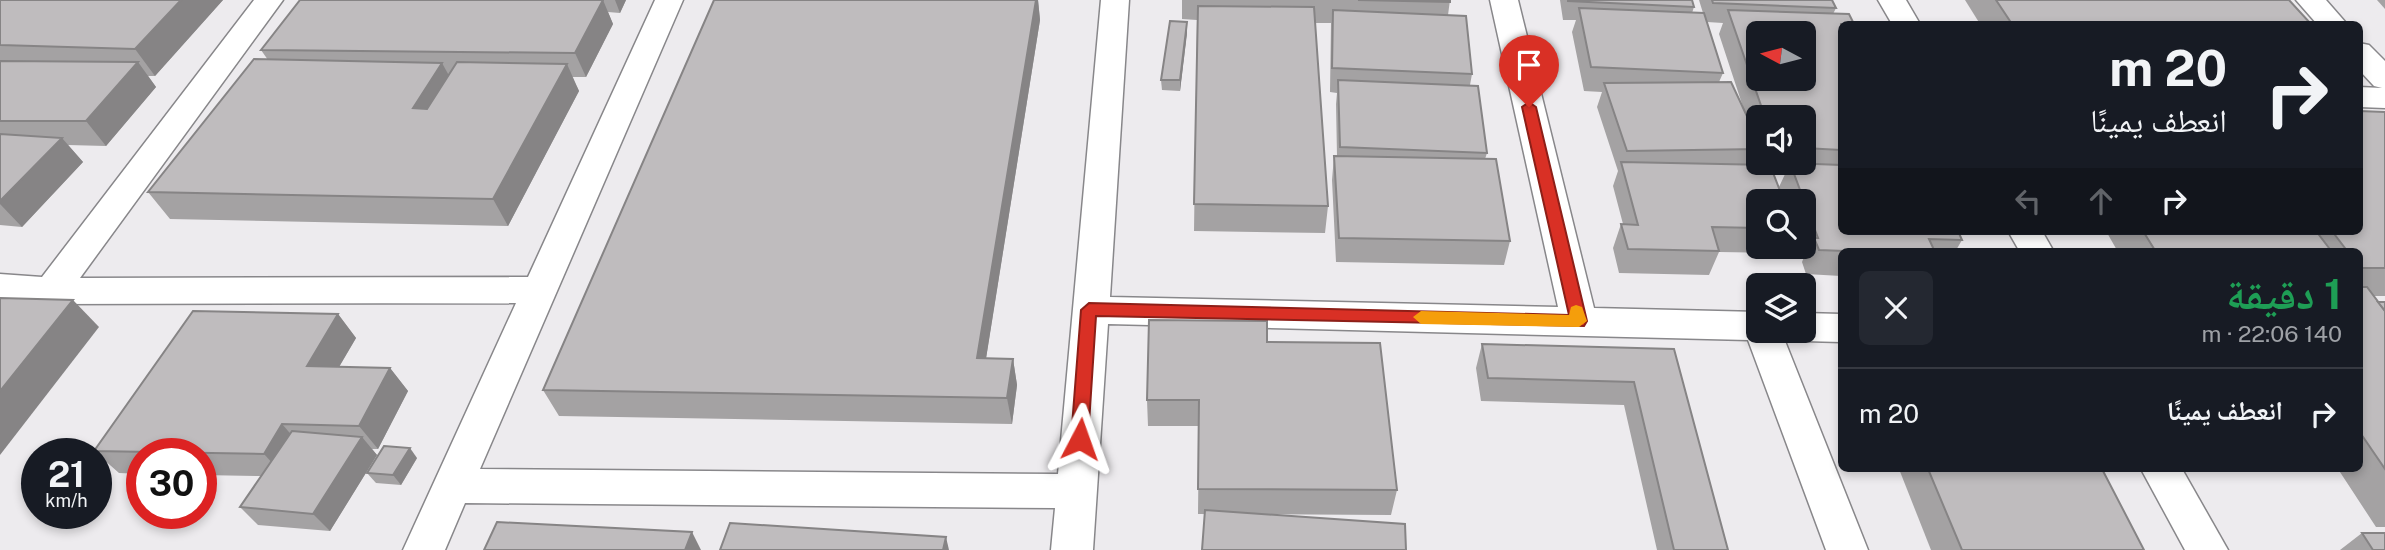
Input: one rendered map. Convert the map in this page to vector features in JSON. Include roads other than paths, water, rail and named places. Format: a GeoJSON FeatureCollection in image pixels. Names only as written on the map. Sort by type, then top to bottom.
{"type":"FeatureCollection","features":[{"type":"Feature","properties":{"kind":"street"},"geometry":{"type":"LineString","coordinates":[[51,291],[269,0]]}},
{"type":"Feature","properties":{"kind":"street"},"geometry":{"type":"LineString","coordinates":[[424,550],[669,0]]}},
{"type":"Feature","properties":{"kind":"street"},"geometry":{"type":"LineString","coordinates":[[1072,550],[1115,0]]}},
{"type":"Feature","properties":{"kind":"street"},"geometry":{"type":"LineString","coordinates":[[1504,0],[1579,321]]}},
{"type":"Feature","properties":{"kind":"street"},"geometry":{"type":"LineString","coordinates":[[1892,0],[1904,21]]}},
{"type":"Feature","properties":{"kind":"street"},"geometry":{"type":"LineString","coordinates":[[2310,0],[2330,21]]}},
{"type":"Feature","properties":{"kind":"street"},"geometry":{"type":"LineString","coordinates":[[2363,56],[2385,79]]}},
{"type":"Feature","properties":{"kind":"street"},"geometry":{"type":"LineString","coordinates":[[2363,97],[2385,98]]}},
{"type":"Feature","properties":{"kind":"street"},"geometry":{"type":"LineString","coordinates":[[0,287],[51,291],[540,290]]}},
{"type":"Feature","properties":{"kind":"street"},"geometry":{"type":"LineString","coordinates":[[1089,310],[1746,326]]}},
{"type":"Feature","properties":{"kind":"street"},"geometry":{"type":"LineString","coordinates":[[1816,327],[1838,328]]}},
{"type":"Feature","properties":{"kind":"street"},"geometry":{"type":"LineString","coordinates":[[1768,343],[1847,550]]}},
{"type":"Feature","properties":{"kind":"street"},"geometry":{"type":"LineString","coordinates":[[2163,472],[2207,550]]}},
{"type":"Feature","properties":{"kind":"street"},"geometry":{"type":"LineString","coordinates":[[453,486],[1076,491]]}}]}
